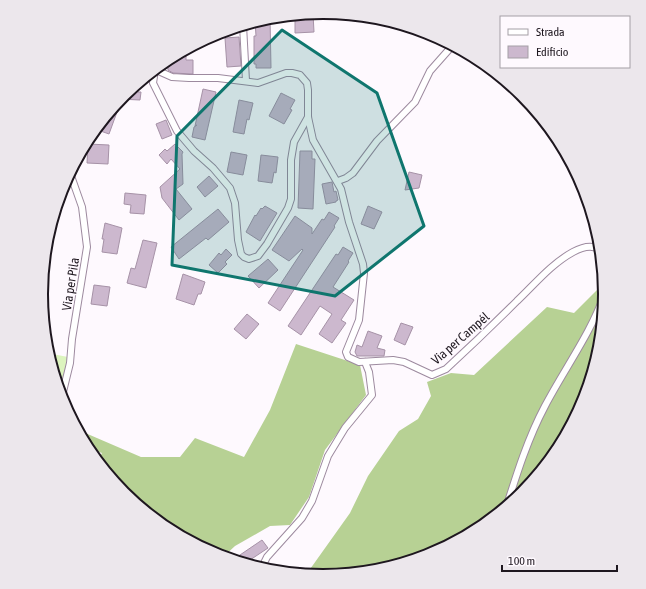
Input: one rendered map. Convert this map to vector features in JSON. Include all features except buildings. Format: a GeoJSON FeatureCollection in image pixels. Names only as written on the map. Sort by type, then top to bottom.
{"type":"FeatureCollection","features":[{"type":"Feature","properties":{"kind":"street"},"geometry":{"type":"LineString","coordinates":[[243,31],[246,81]]}},
{"type":"Feature","properties":{"kind":"street"},"geometry":{"type":"LineString","coordinates":[[338,180],[346,178],[353,173],[377,141],[415,102],[430,71],[449,49]]}},
{"type":"Feature","properties":{"kind":"street","name":"Via per Campél"},"geometry":{"type":"LineString","coordinates":[[161,72],[172,77],[218,78],[258,83],[286,73],[292,73],[300,75],[307,83],[308,117],[314,140],[338,180],[364,274],[358,326],[346,352],[348,357],[359,362],[393,360],[404,362],[429,375],[437,374],[446,369],[542,277],[563,259],[572,252],[589,246],[594,246]]}},
{"type":"Feature","properties":{"kind":"street","name":"Via per Campél"},"geometry":{"type":"LineString","coordinates":[[154,77],[153,83],[177,131],[188,146],[214,168],[230,188],[235,203],[238,240],[241,254],[249,259],[258,256],[267,244],[288,208],[291,199],[290,160],[294,142],[308,117]]}},
{"type":"Feature","properties":{"kind":"street","name":"Via per Pila"},"geometry":{"type":"LineString","coordinates":[[64,388],[70,363],[72,339],[87,246],[82,208],[73,180]]}},
{"type":"Feature","properties":{"kind":"street"},"geometry":{"type":"LineString","coordinates":[[509,498],[524,451],[533,431],[545,406],[584,337],[598,308]]}},
{"type":"Feature","properties":{"kind":"street"},"geometry":{"type":"LineString","coordinates":[[263,564],[267,557],[302,518],[312,501],[328,456],[345,428],[372,395],[369,372],[365,362]]}},
{"type":"Feature","properties":{"kind":"highlighted area"},"geometry":{"type":"Polygon","coordinates":[[[282,30],[377,93],[424,226],[335,296],[172,265],[177,136],[282,30]]]}},
{"type":"Feature","properties":{"kind":"green space"},"geometry":{"type":"Polygon","coordinates":[[[598,289],[598,313],[593,348],[578,400],[562,432],[542,462],[505,502],[476,524],[461,533],[445,542],[412,555],[394,561],[359,568],[310,569],[350,513],[368,476],[399,431],[418,419],[431,396],[427,382],[451,373],[474,375],[547,307],[574,313],[598,289]]]}},
{"type":"Feature","properties":{"kind":"green space"},"geometry":{"type":"Polygon","coordinates":[[[296,344],[360,365],[366,395],[325,450],[309,497],[290,525],[270,526],[235,546],[228,553],[201,542],[185,533],[170,524],[141,502],[104,462],[100,456],[102,453],[96,451],[84,433],[141,457],[180,457],[195,438],[244,457],[270,410],[296,344]]]}},
{"type":"Feature","properties":{"kind":"green space"},"geometry":{"type":"Polygon","coordinates":[[[54,354],[68,357],[62,382],[54,354]]]}}]}
